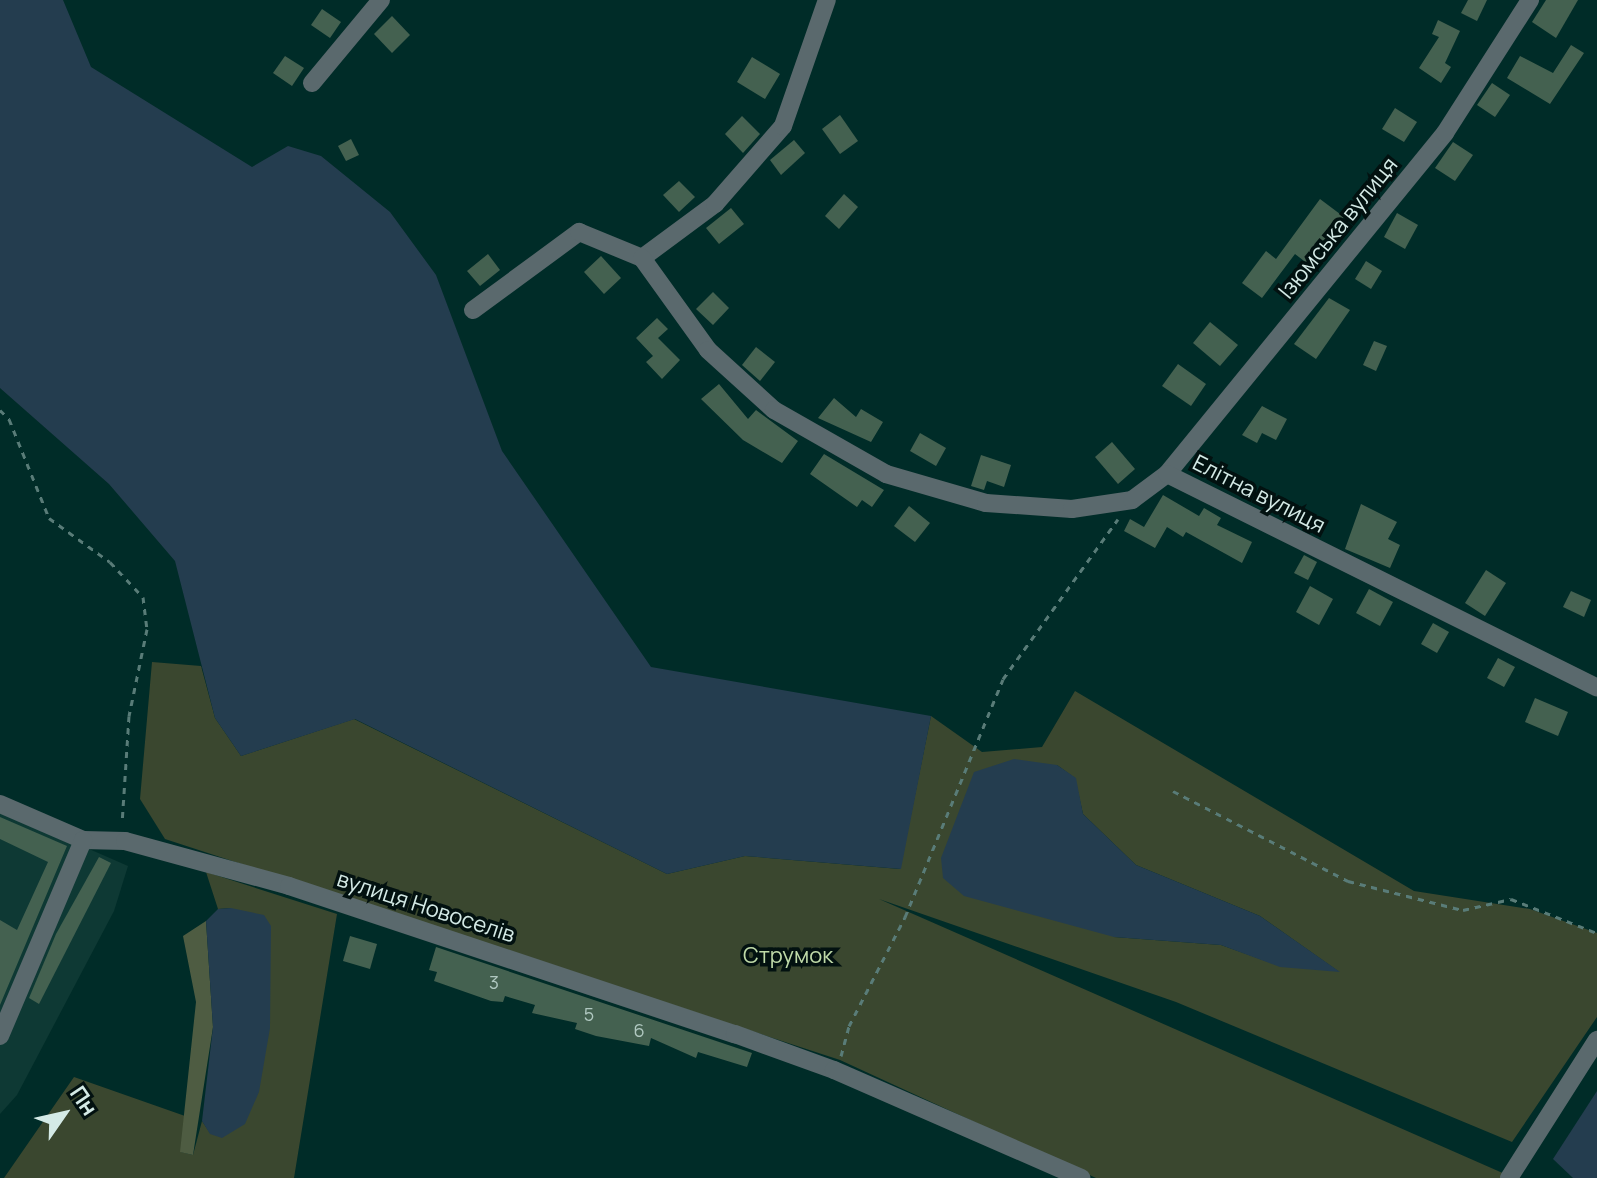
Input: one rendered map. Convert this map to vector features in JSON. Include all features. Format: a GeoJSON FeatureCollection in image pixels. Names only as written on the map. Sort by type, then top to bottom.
{"type":"FeatureCollection","features":[{"type":"Feature","properties":{"kind":"street"},"geometry":{"type":"LineString","coordinates":[[312,83],[381,0]]}},
{"type":"Feature","properties":{"kind":"street"},"geometry":{"type":"LineString","coordinates":[[473,310],[579,232],[642,258],[715,204],[783,126],[827,0]]}},
{"type":"Feature","properties":{"kind":"street","name":"Ізюмська вулиця"},"geometry":{"type":"LineString","coordinates":[[1167,474],[1445,133],[1530,0]]}},
{"type":"Feature","properties":{"kind":"street","name":"Елітна вулиця"},"geometry":{"type":"LineString","coordinates":[[642,258],[708,350],[774,410],[886,474],[986,503],[1072,509],[1132,500],[1167,474],[1597,687]]}},
{"type":"Feature","properties":{"kind":"street","name":"вулиця Новоселів"},"geometry":{"type":"LineString","coordinates":[[0,804],[83,840],[125,841],[289,886],[834,1070],[1081,1178]]}},
{"type":"Feature","properties":{"kind":"street"},"geometry":{"type":"LineString","coordinates":[[0,1036],[83,840]]}},
{"type":"Feature","properties":{"kind":"street"},"geometry":{"type":"LineString","coordinates":[[1509,1178],[1597,1040]]}},
{"type":"Feature","properties":{"kind":"path"},"geometry":{"type":"LineString","coordinates":[[0,410],[9,419],[49,518],[110,562],[143,597],[147,629],[129,716],[119,810],[125,841]]}},
{"type":"Feature","properties":{"kind":"path"},"geometry":{"type":"LineString","coordinates":[[834,1070],[849,1026],[905,917],[1003,679],[1132,500]]}},
{"type":"Feature","properties":{"kind":"path"},"geometry":{"type":"LineString","coordinates":[[1173,791],[1348,881],[1463,910],[1511,899],[1597,933]]}},
{"type":"Feature","properties":{"kind":"shaded area"},"geometry":{"type":"Polygon","coordinates":[[[0,810],[128,866],[114,911],[17,1095],[0,1114],[0,810]]]}},
{"type":"Feature","properties":{"kind":"shaded area"},"geometry":{"type":"Polygon","coordinates":[[[206,921],[213,1027],[193,1155],[180,1152],[196,1002],[183,936],[206,921]]]}},
{"type":"Feature","properties":{"kind":"green space","name":"Струмок"},"geometry":{"type":"Polygon","coordinates":[[[152,662],[201,666],[215,718],[241,756],[354,719],[667,874],[745,856],[900,869],[931,716],[982,752],[1042,747],[1075,691],[1414,891],[1530,909],[1597,933],[1597,1017],[1512,1142],[1176,1002],[879,899],[1514,1178],[1096,1178],[840,1060],[165,839],[140,799],[152,662]],[[1057,765],[1114,937],[1221,945],[1280,966],[1338,971],[1260,916],[1136,865],[1083,814],[1075,778],[1057,765]]]}},
{"type":"Feature","properties":{"kind":"green space"},"geometry":{"type":"Polygon","coordinates":[[[206,872],[337,914],[294,1178],[4,1178],[74,1077],[185,1116],[181,1152],[193,1155],[202,1121],[210,1133],[231,908],[218,909],[206,872]]]}},
{"type":"Feature","properties":{"kind":"water"},"geometry":{"type":"Polygon","coordinates":[[[0,0],[63,0],[91,67],[252,167],[288,146],[321,156],[390,212],[436,275],[502,451],[651,667],[931,716],[901,869],[745,856],[667,874],[355,719],[241,756],[215,718],[175,561],[109,484],[0,388],[0,0]]]}},
{"type":"Feature","properties":{"kind":"water"},"geometry":{"type":"Polygon","coordinates":[[[1014,759],[1057,765],[1076,778],[1083,814],[1136,865],[1260,916],[1340,972],[1280,967],[1221,945],[1114,937],[964,896],[943,878],[941,858],[974,772],[1014,759]]]}},
{"type":"Feature","properties":{"kind":"water"},"geometry":{"type":"Polygon","coordinates":[[[231,908],[264,915],[271,926],[270,1028],[259,1092],[245,1124],[222,1138],[210,1134],[202,1121],[213,1027],[206,921],[218,909],[231,908]]]}},
{"type":"Feature","properties":{"kind":"water"},"geometry":{"type":"Polygon","coordinates":[[[1597,1091],[1597,1178],[1573,1178],[1553,1159],[1597,1091]]]}},
{"type":"Feature","properties":{"kind":"building"},"geometry":{"type":"Polygon","coordinates":[[[1468,0],[1487,0],[1477,21],[1461,13],[1468,0]]]}},
{"type":"Feature","properties":{"kind":"building"},"geometry":{"type":"Polygon","coordinates":[[[1546,0],[1578,0],[1556,38],[1532,22],[1546,0]]]}},
{"type":"Feature","properties":{"kind":"building"},"geometry":{"type":"Polygon","coordinates":[[[322,9],[341,22],[330,38],[311,25],[322,9]]]}},
{"type":"Feature","properties":{"kind":"building"},"geometry":{"type":"Polygon","coordinates":[[[392,16],[410,35],[392,53],[374,34],[392,16]]]}},
{"type":"Feature","properties":{"kind":"building"},"geometry":{"type":"Polygon","coordinates":[[[1438,20],[1460,31],[1445,63],[1451,67],[1441,83],[1419,68],[1439,37],[1432,34],[1438,20]]]}},
{"type":"Feature","properties":{"kind":"building"},"geometry":{"type":"Polygon","coordinates":[[[1571,45],[1584,53],[1550,104],[1507,78],[1520,56],[1553,73],[1571,45]]]}},
{"type":"Feature","properties":{"kind":"building"},"geometry":{"type":"Polygon","coordinates":[[[285,56],[304,68],[292,86],[273,73],[285,56]]]}},
{"type":"Feature","properties":{"kind":"building"},"geometry":{"type":"Polygon","coordinates":[[[752,57],[780,74],[765,99],[737,82],[752,57]]]}},
{"type":"Feature","properties":{"kind":"building"},"geometry":{"type":"Polygon","coordinates":[[[1492,83],[1510,95],[1495,117],[1477,105],[1492,83]]]}},
{"type":"Feature","properties":{"kind":"building"},"geometry":{"type":"Polygon","coordinates":[[[1395,108],[1417,122],[1404,142],[1382,129],[1395,108]]]}},
{"type":"Feature","properties":{"kind":"building"},"geometry":{"type":"Polygon","coordinates":[[[840,115],[858,141],[840,154],[822,129],[840,115]]]}},
{"type":"Feature","properties":{"kind":"building"},"geometry":{"type":"Polygon","coordinates":[[[742,116],[760,134],[743,153],[725,134],[742,116]]]}},
{"type":"Feature","properties":{"kind":"building"},"geometry":{"type":"Polygon","coordinates":[[[351,139],[359,155],[346,161],[338,146],[351,139]]]}},
{"type":"Feature","properties":{"kind":"building"},"geometry":{"type":"Polygon","coordinates":[[[794,140],[805,153],[781,175],[770,160],[794,140]]]}},
{"type":"Feature","properties":{"kind":"building"},"geometry":{"type":"Polygon","coordinates":[[[1453,142],[1473,155],[1455,181],[1435,168],[1453,142]]]}},
{"type":"Feature","properties":{"kind":"building"},"geometry":{"type":"Polygon","coordinates":[[[679,181],[695,197],[679,212],[663,195],[679,181]]]}},
{"type":"Feature","properties":{"kind":"building"},"geometry":{"type":"Polygon","coordinates":[[[844,194],[858,207],[839,229],[825,216],[844,194]]]}},
{"type":"Feature","properties":{"kind":"building"},"geometry":{"type":"Polygon","coordinates":[[[1320,199],[1344,217],[1308,264],[1295,254],[1262,298],[1242,283],[1266,251],[1276,259],[1320,199]]]}},
{"type":"Feature","properties":{"kind":"building"},"geometry":{"type":"Polygon","coordinates":[[[731,208],[744,224],[719,244],[706,228],[731,208]]]}},
{"type":"Feature","properties":{"kind":"building"},"geometry":{"type":"Polygon","coordinates":[[[1397,213],[1418,225],[1405,249],[1384,237],[1397,213]]]}},
{"type":"Feature","properties":{"kind":"building"},"geometry":{"type":"Polygon","coordinates":[[[488,254],[500,270],[480,286],[467,271],[488,254]]]}},
{"type":"Feature","properties":{"kind":"building"},"geometry":{"type":"Polygon","coordinates":[[[601,256],[621,278],[604,294],[584,272],[601,256]]]}},
{"type":"Feature","properties":{"kind":"building"},"geometry":{"type":"Polygon","coordinates":[[[1366,261],[1382,271],[1371,289],[1355,279],[1366,261]]]}},
{"type":"Feature","properties":{"kind":"building"},"geometry":{"type":"Polygon","coordinates":[[[713,292],[729,308],[713,325],[696,309],[713,292]]]}},
{"type":"Feature","properties":{"kind":"building"},"geometry":{"type":"Polygon","coordinates":[[[1329,298],[1350,310],[1316,359],[1294,344],[1329,298]]]}},
{"type":"Feature","properties":{"kind":"building"},"geometry":{"type":"Polygon","coordinates":[[[657,318],[668,329],[658,338],[680,360],[662,379],[646,362],[653,356],[636,338],[657,318]]]}},
{"type":"Feature","properties":{"kind":"building"},"geometry":{"type":"Polygon","coordinates":[[[1210,322],[1238,345],[1220,366],[1193,343],[1210,322]]]}},
{"type":"Feature","properties":{"kind":"building"},"geometry":{"type":"Polygon","coordinates":[[[1374,341],[1387,346],[1376,371],[1363,365],[1374,341]]]}},
{"type":"Feature","properties":{"kind":"building"},"geometry":{"type":"Polygon","coordinates":[[[756,347],[775,362],[760,381],[742,365],[756,347]]]}},
{"type":"Feature","properties":{"kind":"building"},"geometry":{"type":"Polygon","coordinates":[[[1178,364],[1206,384],[1191,406],[1162,386],[1178,364]]]}},
{"type":"Feature","properties":{"kind":"building"},"geometry":{"type":"Polygon","coordinates":[[[719,384],[748,419],[756,410],[798,441],[782,463],[743,440],[701,399],[719,384]]]}},
{"type":"Feature","properties":{"kind":"building"},"geometry":{"type":"Polygon","coordinates":[[[834,398],[856,417],[861,409],[883,422],[871,442],[818,418],[834,398]]]}},
{"type":"Feature","properties":{"kind":"building"},"geometry":{"type":"Polygon","coordinates":[[[1262,406],[1287,419],[1276,440],[1262,433],[1257,443],[1242,435],[1262,406]]]}},
{"type":"Feature","properties":{"kind":"building"},"geometry":{"type":"Polygon","coordinates":[[[920,433],[946,448],[936,466],[910,451],[920,433]]]}},
{"type":"Feature","properties":{"kind":"building"},"geometry":{"type":"Polygon","coordinates":[[[1112,442],[1135,469],[1118,484],[1095,457],[1112,442]]]}},
{"type":"Feature","properties":{"kind":"building"},"geometry":{"type":"Polygon","coordinates":[[[824,454],[884,490],[872,507],[862,500],[857,507],[810,474],[824,454]]]}},
{"type":"Feature","properties":{"kind":"building"},"geometry":{"type":"Polygon","coordinates":[[[981,455],[1011,465],[1004,487],[987,481],[984,490],[971,486],[981,455]]]}},
{"type":"Feature","properties":{"kind":"building"},"geometry":{"type":"Polygon","coordinates":[[[1163,495],[1199,516],[1204,508],[1221,518],[1217,525],[1252,542],[1242,563],[1186,532],[1183,537],[1167,527],[1155,548],[1124,531],[1130,519],[1144,527],[1163,495]]]}},
{"type":"Feature","properties":{"kind":"building"},"geometry":{"type":"Polygon","coordinates":[[[1361,504],[1397,522],[1388,539],[1400,545],[1390,568],[1345,549],[1361,504]]]}},
{"type":"Feature","properties":{"kind":"building"},"geometry":{"type":"Polygon","coordinates":[[[909,506],[930,523],[915,542],[894,526],[909,506]]]}},
{"type":"Feature","properties":{"kind":"building"},"geometry":{"type":"Polygon","coordinates":[[[1304,555],[1317,562],[1308,580],[1294,573],[1304,555]]]}},
{"type":"Feature","properties":{"kind":"building"},"geometry":{"type":"Polygon","coordinates":[[[1486,570],[1506,583],[1485,616],[1465,603],[1486,570]]]}},
{"type":"Feature","properties":{"kind":"building"},"geometry":{"type":"Polygon","coordinates":[[[1310,586],[1333,599],[1319,625],[1296,612],[1310,586]]]}},
{"type":"Feature","properties":{"kind":"building"},"geometry":{"type":"Polygon","coordinates":[[[1369,589],[1393,602],[1380,626],[1356,613],[1369,589]]]}},
{"type":"Feature","properties":{"kind":"building"},"geometry":{"type":"Polygon","coordinates":[[[1571,591],[1591,600],[1584,617],[1563,607],[1571,591]]]}},
{"type":"Feature","properties":{"kind":"building"},"geometry":{"type":"Polygon","coordinates":[[[1433,623],[1449,632],[1437,653],[1421,644],[1433,623]]]}},
{"type":"Feature","properties":{"kind":"building"},"geometry":{"type":"Polygon","coordinates":[[[1498,658],[1515,667],[1504,687],[1487,678],[1498,658]]]}},
{"type":"Feature","properties":{"kind":"building"},"geometry":{"type":"Polygon","coordinates":[[[1535,698],[1568,712],[1558,736],[1525,722],[1535,698]]]}},
{"type":"Feature","properties":{"kind":"building"},"geometry":{"type":"Polygon","coordinates":[[[0,817],[67,846],[0,1005],[0,920],[17,930],[48,862],[0,839],[0,817]]]}},
{"type":"Feature","properties":{"kind":"building"},"geometry":{"type":"Polygon","coordinates":[[[99,857],[111,863],[39,1004],[29,998],[56,934],[99,857]]]}},
{"type":"Feature","properties":{"kind":"building"},"geometry":{"type":"Polygon","coordinates":[[[350,936],[377,944],[370,969],[343,961],[350,936]]]}},
{"type":"Feature","properties":{"kind":"building"},"geometry":{"type":"Polygon","coordinates":[[[436,947],[752,1053],[747,1067],[698,1052],[696,1058],[651,1038],[649,1046],[596,1036],[575,1029],[577,1023],[532,1013],[535,1005],[505,996],[503,1002],[491,1001],[434,981],[437,972],[429,970],[436,947]]]}}]}
